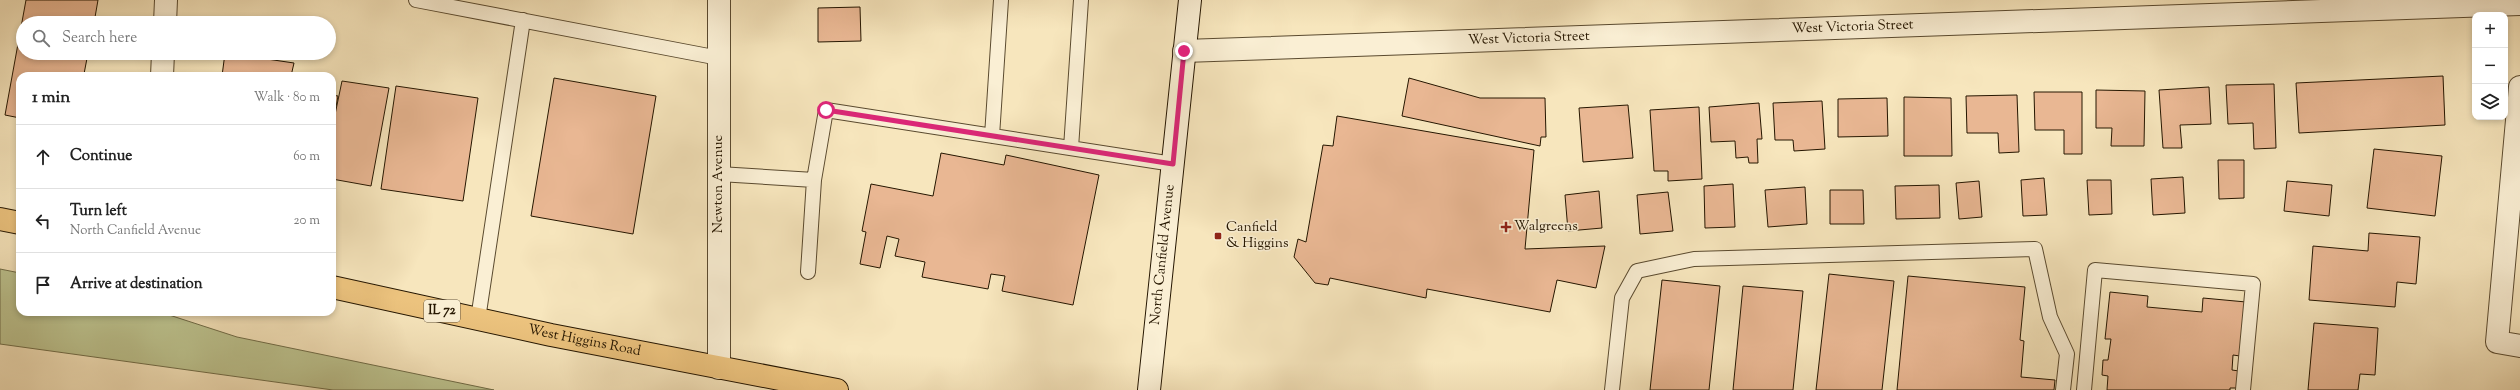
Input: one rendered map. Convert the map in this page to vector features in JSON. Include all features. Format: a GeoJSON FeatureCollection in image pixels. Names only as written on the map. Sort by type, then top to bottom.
{"type":"FeatureCollection","features":[{"type":"Feature","properties":{"kind":"main road"},"geometry":{"type":"LineString","coordinates":[[0,219],[16,222]]}},
{"type":"Feature","properties":{"kind":"main road","name":"West Higgins Road"},"geometry":{"type":"LineString","coordinates":[[336,288],[478,319],[718,368],[837,390]]}},
{"type":"Feature","properties":{"kind":"street"},"geometry":{"type":"LineString","coordinates":[[165,16],[166,0]]}},
{"type":"Feature","properties":{"kind":"street","name":"Newton Avenue"},"geometry":{"type":"LineString","coordinates":[[718,368],[719,0]]}},
{"type":"Feature","properties":{"kind":"street","name":"North Canfield Avenue"},"geometry":{"type":"LineString","coordinates":[[1149,390],[1190,0]]}},
{"type":"Feature","properties":{"kind":"street","name":"West Victoria Street"},"geometry":{"type":"LineString","coordinates":[[1184,51],[2520,4]]}},
{"type":"Feature","properties":{"kind":"street"},"geometry":{"type":"LineString","coordinates":[[162,72],[163,60]]}},
{"type":"Feature","properties":{"kind":"street"},"geometry":{"type":"LineString","coordinates":[[2520,87],[2497,342],[2520,346]]}},
{"type":"Feature","properties":{"kind":"lane"},"geometry":{"type":"LineString","coordinates":[[416,0],[719,58]]}},
{"type":"Feature","properties":{"kind":"lane"},"geometry":{"type":"LineString","coordinates":[[992,136],[1000,0]]}},
{"type":"Feature","properties":{"kind":"lane"},"geometry":{"type":"LineString","coordinates":[[1071,148],[1081,0]]}},
{"type":"Feature","properties":{"kind":"lane"},"geometry":{"type":"LineString","coordinates":[[478,319],[523,20]]}},
{"type":"Feature","properties":{"kind":"lane"},"geometry":{"type":"LineString","coordinates":[[808,272],[814,180],[826,110],[1173,164]]}},
{"type":"Feature","properties":{"kind":"lane"},"geometry":{"type":"LineString","coordinates":[[719,174],[814,180]]}},
{"type":"Feature","properties":{"kind":"lane"},"geometry":{"type":"LineString","coordinates":[[1612,390],[1622,298],[1637,271],[1694,258],[2035,250],[2050,317],[2067,354],[2063,390]]}},
{"type":"Feature","properties":{"kind":"lane"},"geometry":{"type":"LineString","coordinates":[[2084,390],[2095,270],[2253,284],[2243,390]]}},
{"type":"Feature","properties":{"kind":"green space"},"geometry":{"type":"Polygon","coordinates":[[[0,269],[16,272],[16,316],[172,316],[237,337],[494,390],[333,390],[0,344],[0,269]]]}},
{"type":"Feature","properties":{"kind":"building"},"geometry":{"type":"Polygon","coordinates":[[[26,0],[98,0],[95,16],[23,16],[26,0]]]}},
{"type":"Feature","properties":{"kind":"building"},"geometry":{"type":"Polygon","coordinates":[[[860,7],[861,41],[818,42],[818,8],[860,7]]]}},
{"type":"Feature","properties":{"kind":"building"},"geometry":{"type":"Polygon","coordinates":[[[16,55],[16,60],[87,60],[84,72],[16,72],[16,117],[5,115],[16,55]]]}},
{"type":"Feature","properties":{"kind":"building"},"geometry":{"type":"Polygon","coordinates":[[[224,60],[274,60],[294,63],[292,72],[223,72],[224,60]]]}},
{"type":"Feature","properties":{"kind":"building"},"geometry":{"type":"Polygon","coordinates":[[[2443,76],[2445,125],[2299,133],[2296,83],[2443,76]]]}},
{"type":"Feature","properties":{"kind":"building"},"geometry":{"type":"Polygon","coordinates":[[[554,78],[656,96],[633,234],[531,216],[554,78]]]}},
{"type":"Feature","properties":{"kind":"building"},"geometry":{"type":"Polygon","coordinates":[[[1409,78],[1480,98],[1545,98],[1546,137],[1541,137],[1540,146],[1402,116],[1409,78]]]}},
{"type":"Feature","properties":{"kind":"building"},"geometry":{"type":"Polygon","coordinates":[[[342,81],[389,88],[371,186],[336,180],[336,110],[342,81]]]}},
{"type":"Feature","properties":{"kind":"building"},"geometry":{"type":"Polygon","coordinates":[[[2274,84],[2276,148],[2254,149],[2253,123],[2228,124],[2226,85],[2274,84]]]}},
{"type":"Feature","properties":{"kind":"building"},"geometry":{"type":"Polygon","coordinates":[[[396,86],[478,98],[463,201],[381,189],[396,86]]]}},
{"type":"Feature","properties":{"kind":"building"},"geometry":{"type":"Polygon","coordinates":[[[2209,87],[2211,124],[2180,125],[2182,148],[2163,148],[2159,90],[2209,87]]]}},
{"type":"Feature","properties":{"kind":"building"},"geometry":{"type":"Polygon","coordinates":[[[2096,90],[2145,91],[2144,146],[2111,146],[2112,128],[2096,128],[2096,90]]]}},
{"type":"Feature","properties":{"kind":"building"},"geometry":{"type":"Polygon","coordinates":[[[2034,92],[2082,92],[2082,154],[2064,154],[2064,130],[2035,130],[2034,92]]]}},
{"type":"Feature","properties":{"kind":"building"},"geometry":{"type":"Polygon","coordinates":[[[2017,95],[2019,152],[1999,153],[1998,133],[1967,133],[1966,96],[2017,95]]]}},
{"type":"Feature","properties":{"kind":"building"},"geometry":{"type":"Polygon","coordinates":[[[336,96],[338,96],[336,107],[336,96]]]}},
{"type":"Feature","properties":{"kind":"building"},"geometry":{"type":"Polygon","coordinates":[[[1904,97],[1951,98],[1952,156],[1904,156],[1904,97]]]}},
{"type":"Feature","properties":{"kind":"building"},"geometry":{"type":"Polygon","coordinates":[[[1887,98],[1888,136],[1838,137],[1838,99],[1887,98]]]}},
{"type":"Feature","properties":{"kind":"building"},"geometry":{"type":"Polygon","coordinates":[[[1822,101],[1825,149],[1794,151],[1793,140],[1775,140],[1773,103],[1822,101]]]}},
{"type":"Feature","properties":{"kind":"building"},"geometry":{"type":"Polygon","coordinates":[[[1759,103],[1762,139],[1757,139],[1758,163],[1749,163],[1748,157],[1736,158],[1735,141],[1711,142],[1709,107],[1759,103]]]}},
{"type":"Feature","properties":{"kind":"building"},"geometry":{"type":"Polygon","coordinates":[[[1628,105],[1633,158],[1583,162],[1579,108],[1628,105]]]}},
{"type":"Feature","properties":{"kind":"building"},"geometry":{"type":"Polygon","coordinates":[[[1699,107],[1702,179],[1668,181],[1668,171],[1654,171],[1650,110],[1699,107]]]}},
{"type":"Feature","properties":{"kind":"building","name":"Walgreens"},"geometry":{"type":"Polygon","coordinates":[[[1337,116],[1534,150],[1525,249],[1605,246],[1596,288],[1557,280],[1550,312],[1427,289],[1426,298],[1330,278],[1328,285],[1315,283],[1294,257],[1298,239],[1306,242],[1323,145],[1333,146],[1337,116]]]}},
{"type":"Feature","properties":{"kind":"building"},"geometry":{"type":"Polygon","coordinates":[[[2374,149],[2442,156],[2435,216],[2367,208],[2374,149]]]}},
{"type":"Feature","properties":{"kind":"building"},"geometry":{"type":"Polygon","coordinates":[[[941,153],[1004,165],[1006,155],[1099,175],[1073,305],[1002,291],[1005,276],[991,274],[988,289],[922,277],[925,262],[895,256],[899,239],[887,236],[880,268],[860,264],[866,232],[862,231],[871,184],[933,196],[941,153]]]}},
{"type":"Feature","properties":{"kind":"building"},"geometry":{"type":"Polygon","coordinates":[[[2218,160],[2244,160],[2244,198],[2219,199],[2218,160]]]}},
{"type":"Feature","properties":{"kind":"building"},"geometry":{"type":"Polygon","coordinates":[[[2183,177],[2185,213],[2153,215],[2151,179],[2183,177]]]}},
{"type":"Feature","properties":{"kind":"building"},"geometry":{"type":"Polygon","coordinates":[[[2044,178],[2047,215],[2023,216],[2021,180],[2044,178]]]}},
{"type":"Feature","properties":{"kind":"building"},"geometry":{"type":"Polygon","coordinates":[[[2087,180],[2111,180],[2112,214],[2089,215],[2087,180]]]}},
{"type":"Feature","properties":{"kind":"building"},"geometry":{"type":"Polygon","coordinates":[[[1979,181],[1982,217],[1959,219],[1956,183],[1979,181]]]}},
{"type":"Feature","properties":{"kind":"building"},"geometry":{"type":"Polygon","coordinates":[[[2287,181],[2332,185],[2329,216],[2284,211],[2287,181]]]}},
{"type":"Feature","properties":{"kind":"building"},"geometry":{"type":"Polygon","coordinates":[[[1733,184],[1735,227],[1705,228],[1704,186],[1733,184]]]}},
{"type":"Feature","properties":{"kind":"building"},"geometry":{"type":"Polygon","coordinates":[[[1939,185],[1940,218],[1896,219],[1895,186],[1939,185]]]}},
{"type":"Feature","properties":{"kind":"building"},"geometry":{"type":"Polygon","coordinates":[[[1805,187],[1807,224],[1768,227],[1765,190],[1805,187]]]}},
{"type":"Feature","properties":{"kind":"building"},"geometry":{"type":"Polygon","coordinates":[[[1830,190],[1863,190],[1864,224],[1830,224],[1830,190]]]}},
{"type":"Feature","properties":{"kind":"building"},"geometry":{"type":"Polygon","coordinates":[[[1599,191],[1602,228],[1568,231],[1565,195],[1599,191]]]}},
{"type":"Feature","properties":{"kind":"building"},"geometry":{"type":"Polygon","coordinates":[[[1668,192],[1673,231],[1640,234],[1637,195],[1668,192]]]}},
{"type":"Feature","properties":{"kind":"building"},"geometry":{"type":"Polygon","coordinates":[[[2369,233],[2420,237],[2416,284],[2397,282],[2395,307],[2309,300],[2313,246],[2368,251],[2369,233]]]}},
{"type":"Feature","properties":{"kind":"building"},"geometry":{"type":"Polygon","coordinates":[[[1829,274],[1894,281],[1882,390],[1816,390],[1829,274]]]}},
{"type":"Feature","properties":{"kind":"building"},"geometry":{"type":"Polygon","coordinates":[[[1908,276],[2025,287],[2020,340],[2024,341],[2021,377],[2055,380],[2054,390],[1897,390],[1908,276]]]}},
{"type":"Feature","properties":{"kind":"building"},"geometry":{"type":"Polygon","coordinates":[[[1662,280],[1720,286],[1709,390],[1650,390],[1662,280]]]}},
{"type":"Feature","properties":{"kind":"building"},"geometry":{"type":"Polygon","coordinates":[[[1743,286],[1803,291],[1793,390],[1733,390],[1743,286]]]}},
{"type":"Feature","properties":{"kind":"building"},"geometry":{"type":"Polygon","coordinates":[[[2110,292],[2148,296],[2147,307],[2202,312],[2203,298],[2246,302],[2240,356],[2233,355],[2232,370],[2239,371],[2237,388],[2230,388],[2230,390],[2107,390],[2108,376],[2102,375],[2103,360],[2108,360],[2111,339],[2105,339],[2110,292]]]}},
{"type":"Feature","properties":{"kind":"building"},"geometry":{"type":"Polygon","coordinates":[[[2314,323],[2378,328],[2375,375],[2360,374],[2358,390],[2308,390],[2314,323]]]}},
{"type":"Feature","properties":{"kind":"place","name":"Walgreens"},"geometry":{"type":"Point","coordinates":[1506,227]}},
{"type":"Feature","properties":{"kind":"place","name":"Canfield & Higgins"},"geometry":{"type":"Point","coordinates":[1218,236]}},
{"type":"Feature","properties":{"kind":"route"},"geometry":{"type":"LineString","coordinates":[[826,110],[1173,164],[1184,51]]}}]}
